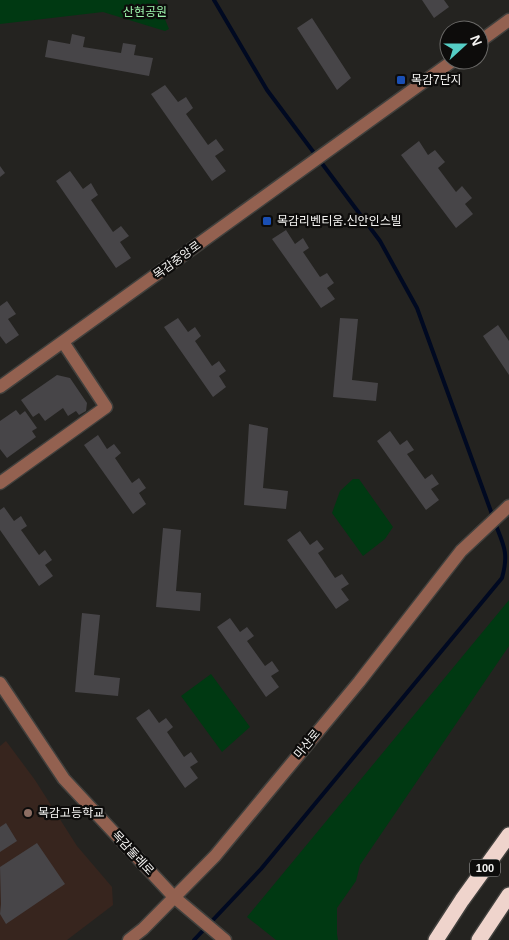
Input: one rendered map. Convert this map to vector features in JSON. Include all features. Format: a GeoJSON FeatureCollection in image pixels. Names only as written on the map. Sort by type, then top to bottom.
{"type":"FeatureCollection","features":[{"type":"Feature","properties":{"kind":"highway","name":"100"},"geometry":{"type":"LineString","coordinates":[[436,940],[509,835]]}},
{"type":"Feature","properties":{"kind":"highway"},"geometry":{"type":"LineString","coordinates":[[479,940],[508,896]]}},
{"type":"Feature","properties":{"kind":"street"},"geometry":{"type":"LineString","coordinates":[[489,35],[509,20]]}},
{"type":"Feature","properties":{"kind":"street","name":"목감중앙로"},"geometry":{"type":"LineString","coordinates":[[0,387],[440,70]]}},
{"type":"Feature","properties":{"kind":"street"},"geometry":{"type":"LineString","coordinates":[[0,483],[106,407],[63,342]]}},
{"type":"Feature","properties":{"kind":"street","name":"마산로"},"geometry":{"type":"LineString","coordinates":[[129,940],[143,929],[214,856],[340,704],[461,551],[509,506]]}},
{"type":"Feature","properties":{"kind":"street","name":"목감둘레로"},"geometry":{"type":"LineString","coordinates":[[0,683],[64,779],[174,897],[222,938]]}},
{"type":"Feature","properties":{"kind":"shaded area","name":"목감고등학교"},"geometry":{"type":"Polygon","coordinates":[[[6,741],[35,780],[77,846],[112,887],[113,905],[67,940],[0,940],[0,746],[6,741]]]}},
{"type":"Feature","properties":{"kind":"green space","name":"산현공원"},"geometry":{"type":"Polygon","coordinates":[[[0,0],[157,0],[169,29],[165,31],[103,12],[0,24],[0,0]]]}},
{"type":"Feature","properties":{"kind":"green space"},"geometry":{"type":"Polygon","coordinates":[[[353,479],[359,479],[393,527],[385,539],[363,556],[332,513],[340,491],[353,479]]]}},
{"type":"Feature","properties":{"kind":"green space"},"geometry":{"type":"Polygon","coordinates":[[[509,600],[509,646],[360,865],[356,881],[337,908],[338,940],[276,940],[247,917],[509,600]]]}},
{"type":"Feature","properties":{"kind":"green space"},"geometry":{"type":"Polygon","coordinates":[[[211,674],[250,727],[222,752],[181,696],[211,674]]]}},
{"type":"Feature","properties":{"kind":"building"},"geometry":{"type":"Polygon","coordinates":[[[422,0],[444,0],[449,7],[434,18],[422,0]]]}},
{"type":"Feature","properties":{"kind":"building"},"geometry":{"type":"Polygon","coordinates":[[[312,18],[351,78],[337,90],[297,28],[312,18]]]}},
{"type":"Feature","properties":{"kind":"building"},"geometry":{"type":"Polygon","coordinates":[[[72,34],[85,37],[83,47],[121,53],[123,43],[136,45],[134,55],[153,58],[149,76],[45,57],[48,40],[70,44],[72,34]]]}},
{"type":"Feature","properties":{"kind":"building"},"geometry":{"type":"Polygon","coordinates":[[[165,85],[178,102],[186,97],[193,108],[186,114],[208,145],[216,139],[224,150],[215,156],[226,171],[212,181],[151,94],[165,85]]]}},
{"type":"Feature","properties":{"kind":"building"},"geometry":{"type":"Polygon","coordinates":[[[419,141],[428,155],[435,150],[445,162],[438,168],[456,192],[462,186],[472,198],[465,204],[473,214],[456,228],[401,155],[419,141]]]}},
{"type":"Feature","properties":{"kind":"building"},"geometry":{"type":"Polygon","coordinates":[[[0,166],[5,173],[0,177],[0,166]]]}},
{"type":"Feature","properties":{"kind":"building"},"geometry":{"type":"Polygon","coordinates":[[[70,171],[83,189],[91,183],[98,195],[91,200],[113,232],[121,226],[129,236],[120,242],[131,258],[116,268],[56,181],[70,171]]]}},
{"type":"Feature","properties":{"kind":"building"},"geometry":{"type":"Polygon","coordinates":[[[286,230],[295,244],[303,238],[309,248],[303,252],[320,277],[327,273],[334,283],[327,288],[335,299],[321,308],[272,239],[286,230]]]}},
{"type":"Feature","properties":{"kind":"building"},"geometry":{"type":"Polygon","coordinates":[[[7,301],[16,314],[8,319],[19,335],[6,344],[0,336],[0,306],[7,301]]]}},
{"type":"Feature","properties":{"kind":"building"},"geometry":{"type":"Polygon","coordinates":[[[178,318],[188,332],[195,327],[201,336],[195,341],[212,366],[219,361],[226,371],[219,376],[226,387],[213,397],[164,327],[178,318]]]}},
{"type":"Feature","properties":{"kind":"building"},"geometry":{"type":"Polygon","coordinates":[[[340,318],[358,319],[352,380],[378,383],[376,401],[333,397],[340,318]]]}},
{"type":"Feature","properties":{"kind":"building"},"geometry":{"type":"Polygon","coordinates":[[[498,325],[509,341],[509,375],[483,336],[498,325]]]}},
{"type":"Feature","properties":{"kind":"building"},"geometry":{"type":"Polygon","coordinates":[[[57,375],[70,378],[87,403],[86,411],[79,415],[76,411],[68,416],[63,408],[45,421],[39,413],[33,417],[21,400],[57,375]]]}},
{"type":"Feature","properties":{"kind":"building"},"geometry":{"type":"Polygon","coordinates":[[[16,410],[20,415],[25,411],[37,428],[32,431],[36,437],[7,458],[0,449],[0,421],[16,410]]]}},
{"type":"Feature","properties":{"kind":"building"},"geometry":{"type":"Polygon","coordinates":[[[249,424],[268,428],[263,488],[288,491],[286,509],[244,505],[249,424]]]}},
{"type":"Feature","properties":{"kind":"building"},"geometry":{"type":"Polygon","coordinates":[[[390,431],[400,445],[407,440],[414,450],[407,454],[425,479],[432,474],[439,484],[431,489],[439,500],[426,510],[377,441],[390,431]]]}},
{"type":"Feature","properties":{"kind":"building"},"geometry":{"type":"Polygon","coordinates":[[[98,435],[107,449],[114,444],[121,453],[115,458],[132,483],[139,478],[146,488],[139,493],[146,504],[133,514],[84,445],[98,435]]]}},
{"type":"Feature","properties":{"kind":"building"},"geometry":{"type":"Polygon","coordinates":[[[4,507],[14,521],[21,516],[27,526],[21,530],[39,555],[45,550],[52,560],[45,565],[53,576],[39,586],[0,530],[0,510],[4,507]]]}},
{"type":"Feature","properties":{"kind":"building"},"geometry":{"type":"Polygon","coordinates":[[[163,528],[181,530],[176,591],[201,593],[200,611],[156,607],[163,528]]]}},
{"type":"Feature","properties":{"kind":"building"},"geometry":{"type":"Polygon","coordinates":[[[300,531],[310,545],[317,540],[324,549],[318,553],[335,578],[342,574],[349,584],[341,589],[349,600],[336,609],[287,540],[300,531]]]}},
{"type":"Feature","properties":{"kind":"building"},"geometry":{"type":"Polygon","coordinates":[[[82,613],[100,615],[94,675],[120,678],[118,696],[75,692],[82,613]]]}},
{"type":"Feature","properties":{"kind":"building"},"geometry":{"type":"Polygon","coordinates":[[[230,618],[240,632],[247,627],[254,636],[247,641],[265,666],[272,661],[279,671],[271,676],[279,687],[266,697],[217,627],[230,618]]]}},
{"type":"Feature","properties":{"kind":"building"},"geometry":{"type":"Polygon","coordinates":[[[149,709],[159,723],[166,718],[173,727],[167,732],[184,757],[191,752],[198,762],[190,767],[198,778],[185,788],[136,718],[149,709]]]}},
{"type":"Feature","properties":{"kind":"building"},"geometry":{"type":"Polygon","coordinates":[[[6,823],[17,841],[0,852],[0,827],[6,823]]]}},
{"type":"Feature","properties":{"kind":"building"},"geometry":{"type":"Polygon","coordinates":[[[37,843],[65,884],[6,924],[0,914],[0,867],[37,843]]]}},
{"type":"Feature","properties":{"kind":"waterway"},"geometry":{"type":"LineString","coordinates":[[214,0],[267,90],[380,241],[417,308],[493,517]]}},
{"type":"Feature","properties":{"kind":"waterway"},"geometry":{"type":"LineString","coordinates":[[194,940],[261,869],[502,578],[505,556],[495,523]]}},
{"type":"Feature","properties":{"kind":"place","name":"목감7단지"},"geometry":{"type":"Point","coordinates":[401,80]}},
{"type":"Feature","properties":{"kind":"place","name":"목감리벤티움.신안인스빌"},"geometry":{"type":"Point","coordinates":[267,221]}},
{"type":"Feature","properties":{"kind":"place","name":"목감고등학교"},"geometry":{"type":"Point","coordinates":[28,813]}}]}
